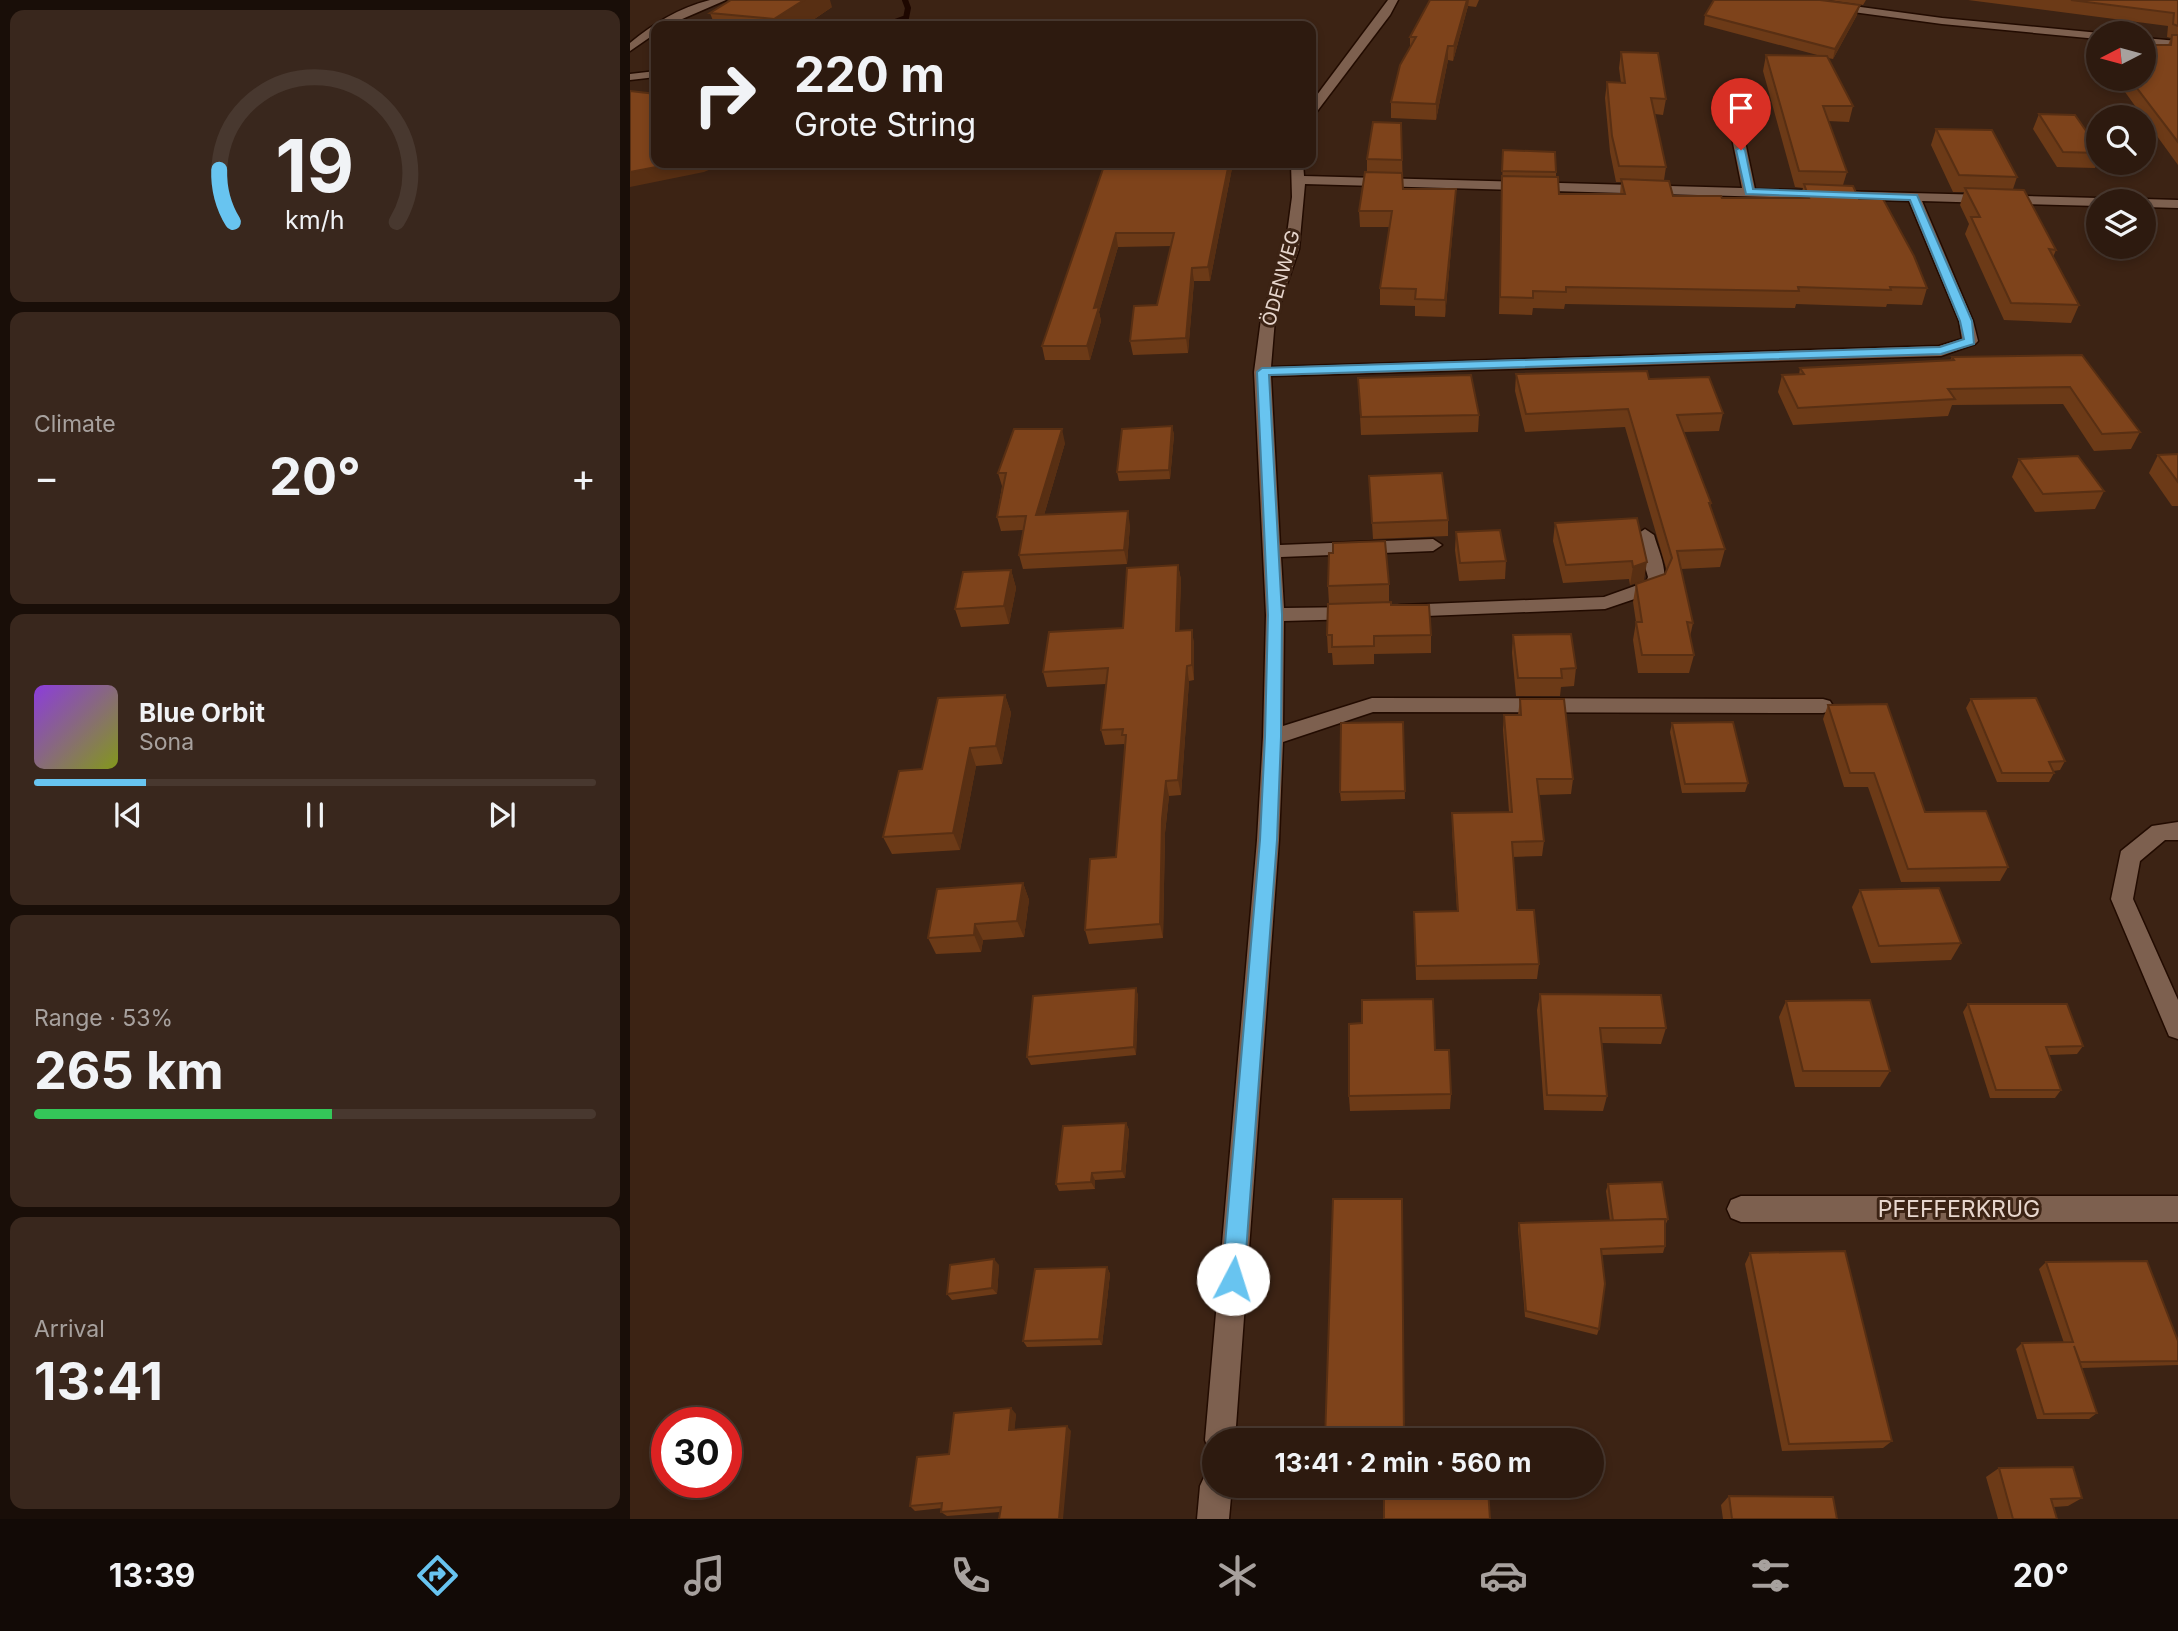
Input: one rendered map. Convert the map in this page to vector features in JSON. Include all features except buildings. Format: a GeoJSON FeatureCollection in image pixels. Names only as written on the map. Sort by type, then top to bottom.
{"type":"FeatureCollection","features":[{"type":"Feature","properties":{"kind":"street"},"geometry":{"type":"LineString","coordinates":[[663,21],[685,9],[721,0]]}},
{"type":"Feature","properties":{"kind":"street"},"geometry":{"type":"LineString","coordinates":[[1316,104],[1393,0]]}},
{"type":"Feature","properties":{"kind":"street"},"geometry":{"type":"LineString","coordinates":[[1786,0],[1942,21],[2086,35]]}},
{"type":"Feature","properties":{"kind":"street"},"geometry":{"type":"LineString","coordinates":[[659,21],[662,12]]}},
{"type":"Feature","properties":{"kind":"street"},"geometry":{"type":"LineString","coordinates":[[630,48],[651,30]]}},
{"type":"Feature","properties":{"kind":"street"},"geometry":{"type":"LineString","coordinates":[[2156,42],[2178,44]]}},
{"type":"Feature","properties":{"kind":"street"},"geometry":{"type":"LineString","coordinates":[[630,77],[651,75]]}},
{"type":"Feature","properties":{"kind":"street"},"geometry":{"type":"LineString","coordinates":[[1732,108],[1749,192]]}},
{"type":"Feature","properties":{"kind":"street"},"geometry":{"type":"LineString","coordinates":[[1298,171],[1749,192],[2086,202]]}},
{"type":"Feature","properties":{"kind":"street","name":"ÖDENWEG"},"geometry":{"type":"LineString","coordinates":[[1221,1428],[1268,840],[1273,737],[1275,615],[1262,372],[1268,319],[1292,250],[1298,216],[1298,171]]}},
{"type":"Feature","properties":{"kind":"street"},"geometry":{"type":"LineString","coordinates":[[1262,372],[1941,351],[1970,341],[1966,321],[1914,197]]}},
{"type":"Feature","properties":{"kind":"street"},"geometry":{"type":"LineString","coordinates":[[2156,203],[2178,204]]}},
{"type":"Feature","properties":{"kind":"street"},"geometry":{"type":"LineString","coordinates":[[1275,615],[1605,603],[1654,586],[1657,577],[1645,535]]}},
{"type":"Feature","properties":{"kind":"street"},"geometry":{"type":"LineString","coordinates":[[1272,551],[1433,545]]}},
{"type":"Feature","properties":{"kind":"street"},"geometry":{"type":"LineString","coordinates":[[1273,737],[1372,705],[1823,706]]}},
{"type":"Feature","properties":{"kind":"street"},"geometry":{"type":"LineString","coordinates":[[2178,831],[2160,832],[2129,857],[2122,899],[2178,1028]]}},
{"type":"Feature","properties":{"kind":"street","name":"PFEFFERKRUG"},"geometry":{"type":"LineString","coordinates":[[1741,1209],[2178,1209]]}},
{"type":"Feature","properties":{"kind":"street"},"geometry":{"type":"LineString","coordinates":[[1213,1519],[1215,1498]]}},
{"type":"Feature","properties":{"kind":"waterway"},"geometry":{"type":"LineString","coordinates":[[898,21],[906,18],[908,8],[905,0]]}},
{"type":"Feature","properties":{"kind":"route"},"geometry":{"type":"LineString","coordinates":[[1233,1279],[1268,840],[1273,737],[1275,615],[1262,372],[1941,351],[1970,341],[1966,321],[1914,197],[1749,192],[1741,150]]}}]}
